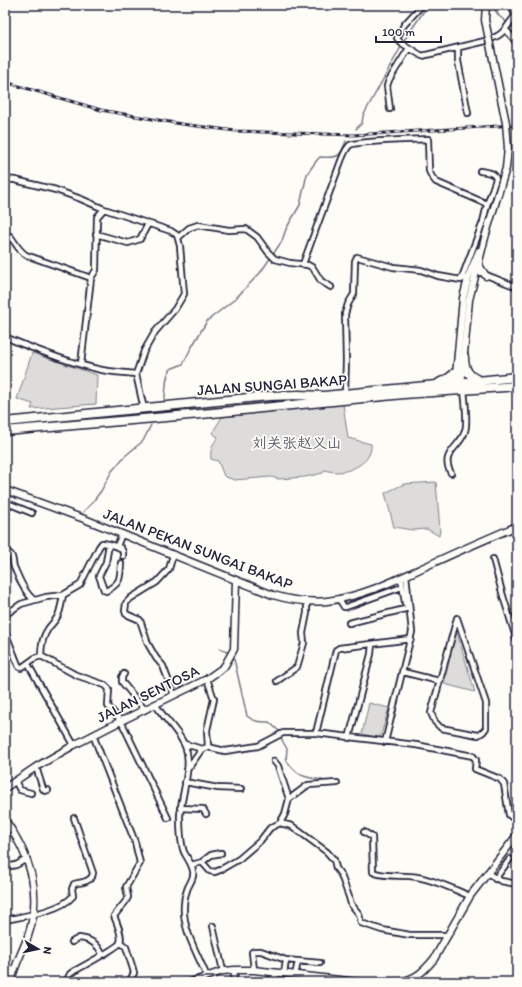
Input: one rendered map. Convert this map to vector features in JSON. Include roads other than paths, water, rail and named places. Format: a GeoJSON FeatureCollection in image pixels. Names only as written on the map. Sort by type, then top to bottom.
{"type":"FeatureCollection","features":[{"type":"Feature","properties":{"kind":"highway"},"geometry":{"type":"LineString","coordinates":[[464,357],[465,368],[468,373],[471,377],[482,381]]}},
{"type":"Feature","properties":{"kind":"highway"},"geometry":{"type":"LineString","coordinates":[[433,386],[441,383],[456,372]]}},
{"type":"Feature","properties":{"kind":"highway","name":"JALAN SUNGAI BAKAP"},"geometry":{"type":"LineString","coordinates":[[5,432],[459,387],[482,381],[516,377]]}},
{"type":"Feature","properties":{"kind":"highway","name":"JALAN SUNGAI BAKAP"},"geometry":{"type":"LineString","coordinates":[[5,422],[269,396],[324,396],[433,386],[517,386]]}},
{"type":"Feature","properties":{"kind":"main road"},"geometry":{"type":"LineString","coordinates":[[459,387],[456,372],[466,285],[470,277],[475,258],[486,234],[506,168],[508,148],[506,123],[485,20],[486,5]]}},
{"type":"Feature","properties":{"kind":"main road"},"geometry":{"type":"LineString","coordinates":[[459,387],[464,357],[470,277],[476,271],[482,244]]}},
{"type":"Feature","properties":{"kind":"main road"},"geometry":{"type":"LineString","coordinates":[[479,259],[480,267],[486,276]]}},
{"type":"Feature","properties":{"kind":"main road","name":"JALAN PEKAN SUNGAI BAKAP"},"geometry":{"type":"LineString","coordinates":[[5,490],[87,520],[272,595],[307,602],[339,599],[352,596],[382,585],[517,526]]}},
{"type":"Feature","properties":{"kind":"main road","name":"JALAN SENTOSA"},"geometry":{"type":"LineString","coordinates":[[5,788],[36,767],[93,735],[207,679],[224,667],[234,649],[236,580]]}},
{"type":"Feature","properties":{"kind":"main road"},"geometry":{"type":"LineString","coordinates":[[5,820],[14,833],[27,859],[34,884],[34,914],[29,935],[11,982]]}},
{"type":"Feature","properties":{"kind":"main road"},"geometry":{"type":"LineString","coordinates":[[400,982],[413,979],[434,959],[470,896],[517,835]]}},
{"type":"Feature","properties":{"kind":"main road"},"geometry":{"type":"LineString","coordinates":[[191,982],[223,971],[234,970],[254,970],[322,980],[357,982]]}},
{"type":"Feature","properties":{"kind":"street"},"geometry":{"type":"LineString","coordinates":[[422,5],[404,25],[397,38],[400,42],[422,56],[498,37],[506,29],[510,22],[516,18],[511,5]]}},
{"type":"Feature","properties":{"kind":"street"},"geometry":{"type":"LineString","coordinates":[[506,29],[517,44]]}},
{"type":"Feature","properties":{"kind":"street"},"geometry":{"type":"LineString","coordinates":[[390,109],[387,86],[407,47]]}},
{"type":"Feature","properties":{"kind":"street"},"geometry":{"type":"LineString","coordinates":[[458,48],[458,61],[468,113]]}},
{"type":"Feature","properties":{"kind":"street"},"geometry":{"type":"LineString","coordinates":[[303,264],[341,161],[351,144],[428,139],[429,171],[436,182],[487,205]]}},
{"type":"Feature","properties":{"kind":"street"},"geometry":{"type":"LineString","coordinates":[[460,280],[483,222],[496,179],[494,174],[480,171]]}},
{"type":"Feature","properties":{"kind":"street"},"geometry":{"type":"LineString","coordinates":[[5,179],[56,190],[104,209],[171,231],[179,237],[184,294],[175,309],[155,332],[144,351],[136,374],[144,409]]}},
{"type":"Feature","properties":{"kind":"street"},"geometry":{"type":"LineString","coordinates":[[81,364],[91,278],[96,270],[97,217],[104,209]]}},
{"type":"Feature","properties":{"kind":"street"},"geometry":{"type":"LineString","coordinates":[[96,234],[128,243],[140,239],[148,224]]}},
{"type":"Feature","properties":{"kind":"street"},"geometry":{"type":"LineString","coordinates":[[179,237],[189,228],[198,225],[229,230],[242,228],[249,230],[258,237],[268,252],[275,259],[290,263],[308,265],[313,268],[321,281],[331,287]]}},
{"type":"Feature","properties":{"kind":"street"},"geometry":{"type":"LineString","coordinates":[[7,236],[15,242],[19,250],[26,255],[91,278]]}},
{"type":"Feature","properties":{"kind":"street"},"geometry":{"type":"LineString","coordinates":[[345,394],[345,314],[348,304],[354,294],[355,261],[357,258],[378,262],[390,267],[421,270],[438,276],[460,280],[470,277],[486,276]]}},
{"type":"Feature","properties":{"kind":"street"},"geometry":{"type":"LineString","coordinates":[[476,271],[517,287]]}},
{"type":"Feature","properties":{"kind":"street"},"geometry":{"type":"LineString","coordinates":[[460,280],[466,285]]}},
{"type":"Feature","properties":{"kind":"street"},"geometry":{"type":"LineString","coordinates":[[5,337],[81,364],[103,370],[136,374]]}},
{"type":"Feature","properties":{"kind":"street"},"geometry":{"type":"LineString","coordinates":[[451,473],[449,469],[449,454],[465,431],[459,387]]}},
{"type":"Feature","properties":{"kind":"street"},"geometry":{"type":"LineString","coordinates":[[5,502],[32,513]]}},
{"type":"Feature","properties":{"kind":"street"},"geometry":{"type":"LineString","coordinates":[[117,546],[122,534]]}},
{"type":"Feature","properties":{"kind":"street"},"geometry":{"type":"LineString","coordinates":[[5,615],[21,604],[63,595],[80,585],[102,543],[121,548],[123,556]]}},
{"type":"Feature","properties":{"kind":"street"},"geometry":{"type":"LineString","coordinates":[[109,544],[106,562],[99,576],[104,590],[106,591],[116,586],[120,580],[121,563]]}},
{"type":"Feature","properties":{"kind":"street"},"geometry":{"type":"LineString","coordinates":[[5,552],[8,552],[12,556],[13,565],[24,588],[34,600]]}},
{"type":"Feature","properties":{"kind":"street"},"geometry":{"type":"LineString","coordinates":[[173,554],[169,569],[151,586],[131,598],[126,603],[124,611],[126,614],[140,620],[148,644],[156,658],[163,666],[174,695]]}},
{"type":"Feature","properties":{"kind":"street"},"geometry":{"type":"LineString","coordinates":[[493,559],[517,641]]}},
{"type":"Feature","properties":{"kind":"street"},"geometry":{"type":"LineString","coordinates":[[403,576],[402,587],[406,603],[409,608]]}},
{"type":"Feature","properties":{"kind":"street"},"geometry":{"type":"LineString","coordinates":[[385,742],[412,632],[409,608],[410,602],[403,576]]}},
{"type":"Feature","properties":{"kind":"street"},"geometry":{"type":"LineString","coordinates":[[382,585],[384,593]]}},
{"type":"Feature","properties":{"kind":"street"},"geometry":{"type":"LineString","coordinates":[[339,599],[344,607],[346,607],[402,587]]}},
{"type":"Feature","properties":{"kind":"street"},"geometry":{"type":"LineString","coordinates":[[41,656],[41,648],[44,639],[48,629],[55,622],[59,613],[63,595]]}},
{"type":"Feature","properties":{"kind":"street"},"geometry":{"type":"LineString","coordinates":[[277,681],[297,667],[304,643],[303,633],[307,613],[307,602]]}},
{"type":"Feature","properties":{"kind":"street"},"geometry":{"type":"LineString","coordinates":[[349,623],[409,608]]}},
{"type":"Feature","properties":{"kind":"street"},"geometry":{"type":"LineString","coordinates":[[457,618],[486,703],[486,728],[478,735],[441,728],[435,722],[431,713],[452,635],[457,618]]}},
{"type":"Feature","properties":{"kind":"street"},"geometry":{"type":"LineString","coordinates":[[5,632],[18,667],[21,668],[35,658],[41,656],[76,675],[105,685],[109,689],[108,706],[121,721],[168,818]]}},
{"type":"Feature","properties":{"kind":"street"},"geometry":{"type":"LineString","coordinates":[[452,635],[458,634],[463,636]]}},
{"type":"Feature","properties":{"kind":"street"},"geometry":{"type":"LineString","coordinates":[[316,733],[336,650],[339,648],[411,639]]}},
{"type":"Feature","properties":{"kind":"street"},"geometry":{"type":"LineString","coordinates":[[349,738],[371,654],[372,644]]}},
{"type":"Feature","properties":{"kind":"street"},"geometry":{"type":"LineString","coordinates":[[28,664],[74,746]]}},
{"type":"Feature","properties":{"kind":"street"},"geometry":{"type":"LineString","coordinates":[[403,672],[439,681]]}},
{"type":"Feature","properties":{"kind":"street"},"geometry":{"type":"LineString","coordinates":[[124,674],[122,677],[122,682],[144,710]]}},
{"type":"Feature","properties":{"kind":"street"},"geometry":{"type":"LineString","coordinates":[[207,679],[214,698],[207,730],[208,748]]}},
{"type":"Feature","properties":{"kind":"street"},"geometry":{"type":"LineString","coordinates":[[156,705],[185,744],[187,770],[180,808],[182,847],[194,871],[185,897],[184,914],[190,938],[207,976]]}},
{"type":"Feature","properties":{"kind":"street"},"geometry":{"type":"LineString","coordinates":[[185,744],[202,749],[208,748],[224,751],[258,746],[283,733],[316,733],[416,745],[473,756],[476,760],[475,768],[500,779],[504,784],[509,814],[517,821]]}},
{"type":"Feature","properties":{"kind":"street"},"geometry":{"type":"LineString","coordinates":[[66,982],[70,974],[74,971],[102,954],[113,950],[120,942],[119,927],[114,916],[128,897],[126,887],[140,863],[135,842],[93,735]]}},
{"type":"Feature","properties":{"kind":"street"},"geometry":{"type":"LineString","coordinates":[[187,770],[202,749]]}},
{"type":"Feature","properties":{"kind":"street"},"geometry":{"type":"LineString","coordinates":[[202,862],[210,871],[215,872],[240,860],[260,841],[270,828],[280,823],[285,814],[289,799],[278,766],[274,761]]}},
{"type":"Feature","properties":{"kind":"street"},"geometry":{"type":"LineString","coordinates":[[36,767],[43,789],[48,790]]}},
{"type":"Feature","properties":{"kind":"street"},"geometry":{"type":"LineString","coordinates":[[15,781],[20,790],[31,793]]}},
{"type":"Feature","properties":{"kind":"street"},"geometry":{"type":"LineString","coordinates":[[185,782],[218,788],[241,789]]}},
{"type":"Feature","properties":{"kind":"street"},"geometry":{"type":"LineString","coordinates":[[289,799],[308,785],[338,783]]}},
{"type":"Feature","properties":{"kind":"street"},"geometry":{"type":"LineString","coordinates":[[180,808],[203,809],[206,814]]}},
{"type":"Feature","properties":{"kind":"street"},"geometry":{"type":"LineString","coordinates":[[5,920],[39,914],[64,903],[73,896],[72,889],[74,884],[90,879],[93,873],[74,818]]}},
{"type":"Feature","properties":{"kind":"street"},"geometry":{"type":"LineString","coordinates":[[280,823],[292,826],[327,852],[334,860],[336,868],[341,875],[350,904],[360,914],[361,923],[382,930],[410,935],[448,935]]}},
{"type":"Feature","properties":{"kind":"street"},"geometry":{"type":"LineString","coordinates":[[364,832],[372,837],[374,872],[385,875],[409,876],[428,879],[470,896]]}},
{"type":"Feature","properties":{"kind":"street"},"geometry":{"type":"LineString","coordinates":[[191,865],[202,862],[211,855],[221,853]]}},
{"type":"Feature","properties":{"kind":"street"},"geometry":{"type":"LineString","coordinates":[[5,867],[27,859]]}},
{"type":"Feature","properties":{"kind":"street"},"geometry":{"type":"LineString","coordinates":[[495,879],[510,859]]}},
{"type":"Feature","properties":{"kind":"street"},"geometry":{"type":"LineString","coordinates":[[487,873],[495,879],[517,884]]}},
{"type":"Feature","properties":{"kind":"street"},"geometry":{"type":"LineString","coordinates":[[213,926],[223,971]]}},
{"type":"Feature","properties":{"kind":"street"},"geometry":{"type":"LineString","coordinates":[[72,942],[80,938],[92,941],[97,945],[102,954]]}},
{"type":"Feature","properties":{"kind":"street"},"geometry":{"type":"LineString","coordinates":[[120,942],[126,947],[134,973],[129,982]]}},
{"type":"Feature","properties":{"kind":"street"},"geometry":{"type":"LineString","coordinates":[[254,970],[252,952],[254,951],[261,951],[286,960],[320,963]]}},
{"type":"Feature","properties":{"kind":"street"},"geometry":{"type":"LineString","coordinates":[[262,982],[281,973],[286,960]]}},
{"type":"Feature","properties":{"kind":"street"},"geometry":{"type":"LineString","coordinates":[[295,975],[298,962]]}},
{"type":"Feature","properties":{"kind":"street"},"geometry":{"type":"LineString","coordinates":[[233,982],[234,970]]}},
{"type":"Feature","properties":{"kind":"waterway"},"geometry":{"type":"LineString","coordinates":[[403,42],[428,5]]}},
{"type":"Feature","properties":{"kind":"waterway"},"geometry":{"type":"LineString","coordinates":[[492,5],[499,16],[517,31]]}},
{"type":"Feature","properties":{"kind":"waterway"},"geometry":{"type":"LineString","coordinates":[[356,129],[362,123],[363,116],[402,45]]}},
{"type":"Feature","properties":{"kind":"waterway"},"geometry":{"type":"LineString","coordinates":[[164,401],[166,380],[171,369],[183,364],[207,321],[235,299],[260,273],[282,241],[286,229],[300,205],[307,174],[320,157],[338,156],[346,141]]}},
{"type":"Feature","properties":{"kind":"waterway"},"geometry":{"type":"LineString","coordinates":[[81,516],[101,491],[112,471],[125,456],[143,441],[151,425]]}},
{"type":"Feature","properties":{"kind":"waterway"},"geometry":{"type":"LineString","coordinates":[[220,649],[229,653]]}},
{"type":"Feature","properties":{"kind":"waterway"},"geometry":{"type":"LineString","coordinates":[[234,659],[247,716],[257,721],[269,722],[279,731]]}},
{"type":"Feature","properties":{"kind":"waterway"},"geometry":{"type":"LineString","coordinates":[[281,736],[287,749],[286,760],[297,773],[305,777],[322,780]]}},
{"type":"Feature","properties":{"kind":"railway"},"geometry":{"type":"LineString","coordinates":[[5,82],[101,110],[181,124],[236,131],[353,135],[517,125]]}},
{"type":"Feature","properties":{"kind":"park label","name":"刘关张赵义山"},"geometry":{"type":"Point","coordinates":[297,443]}}]}
